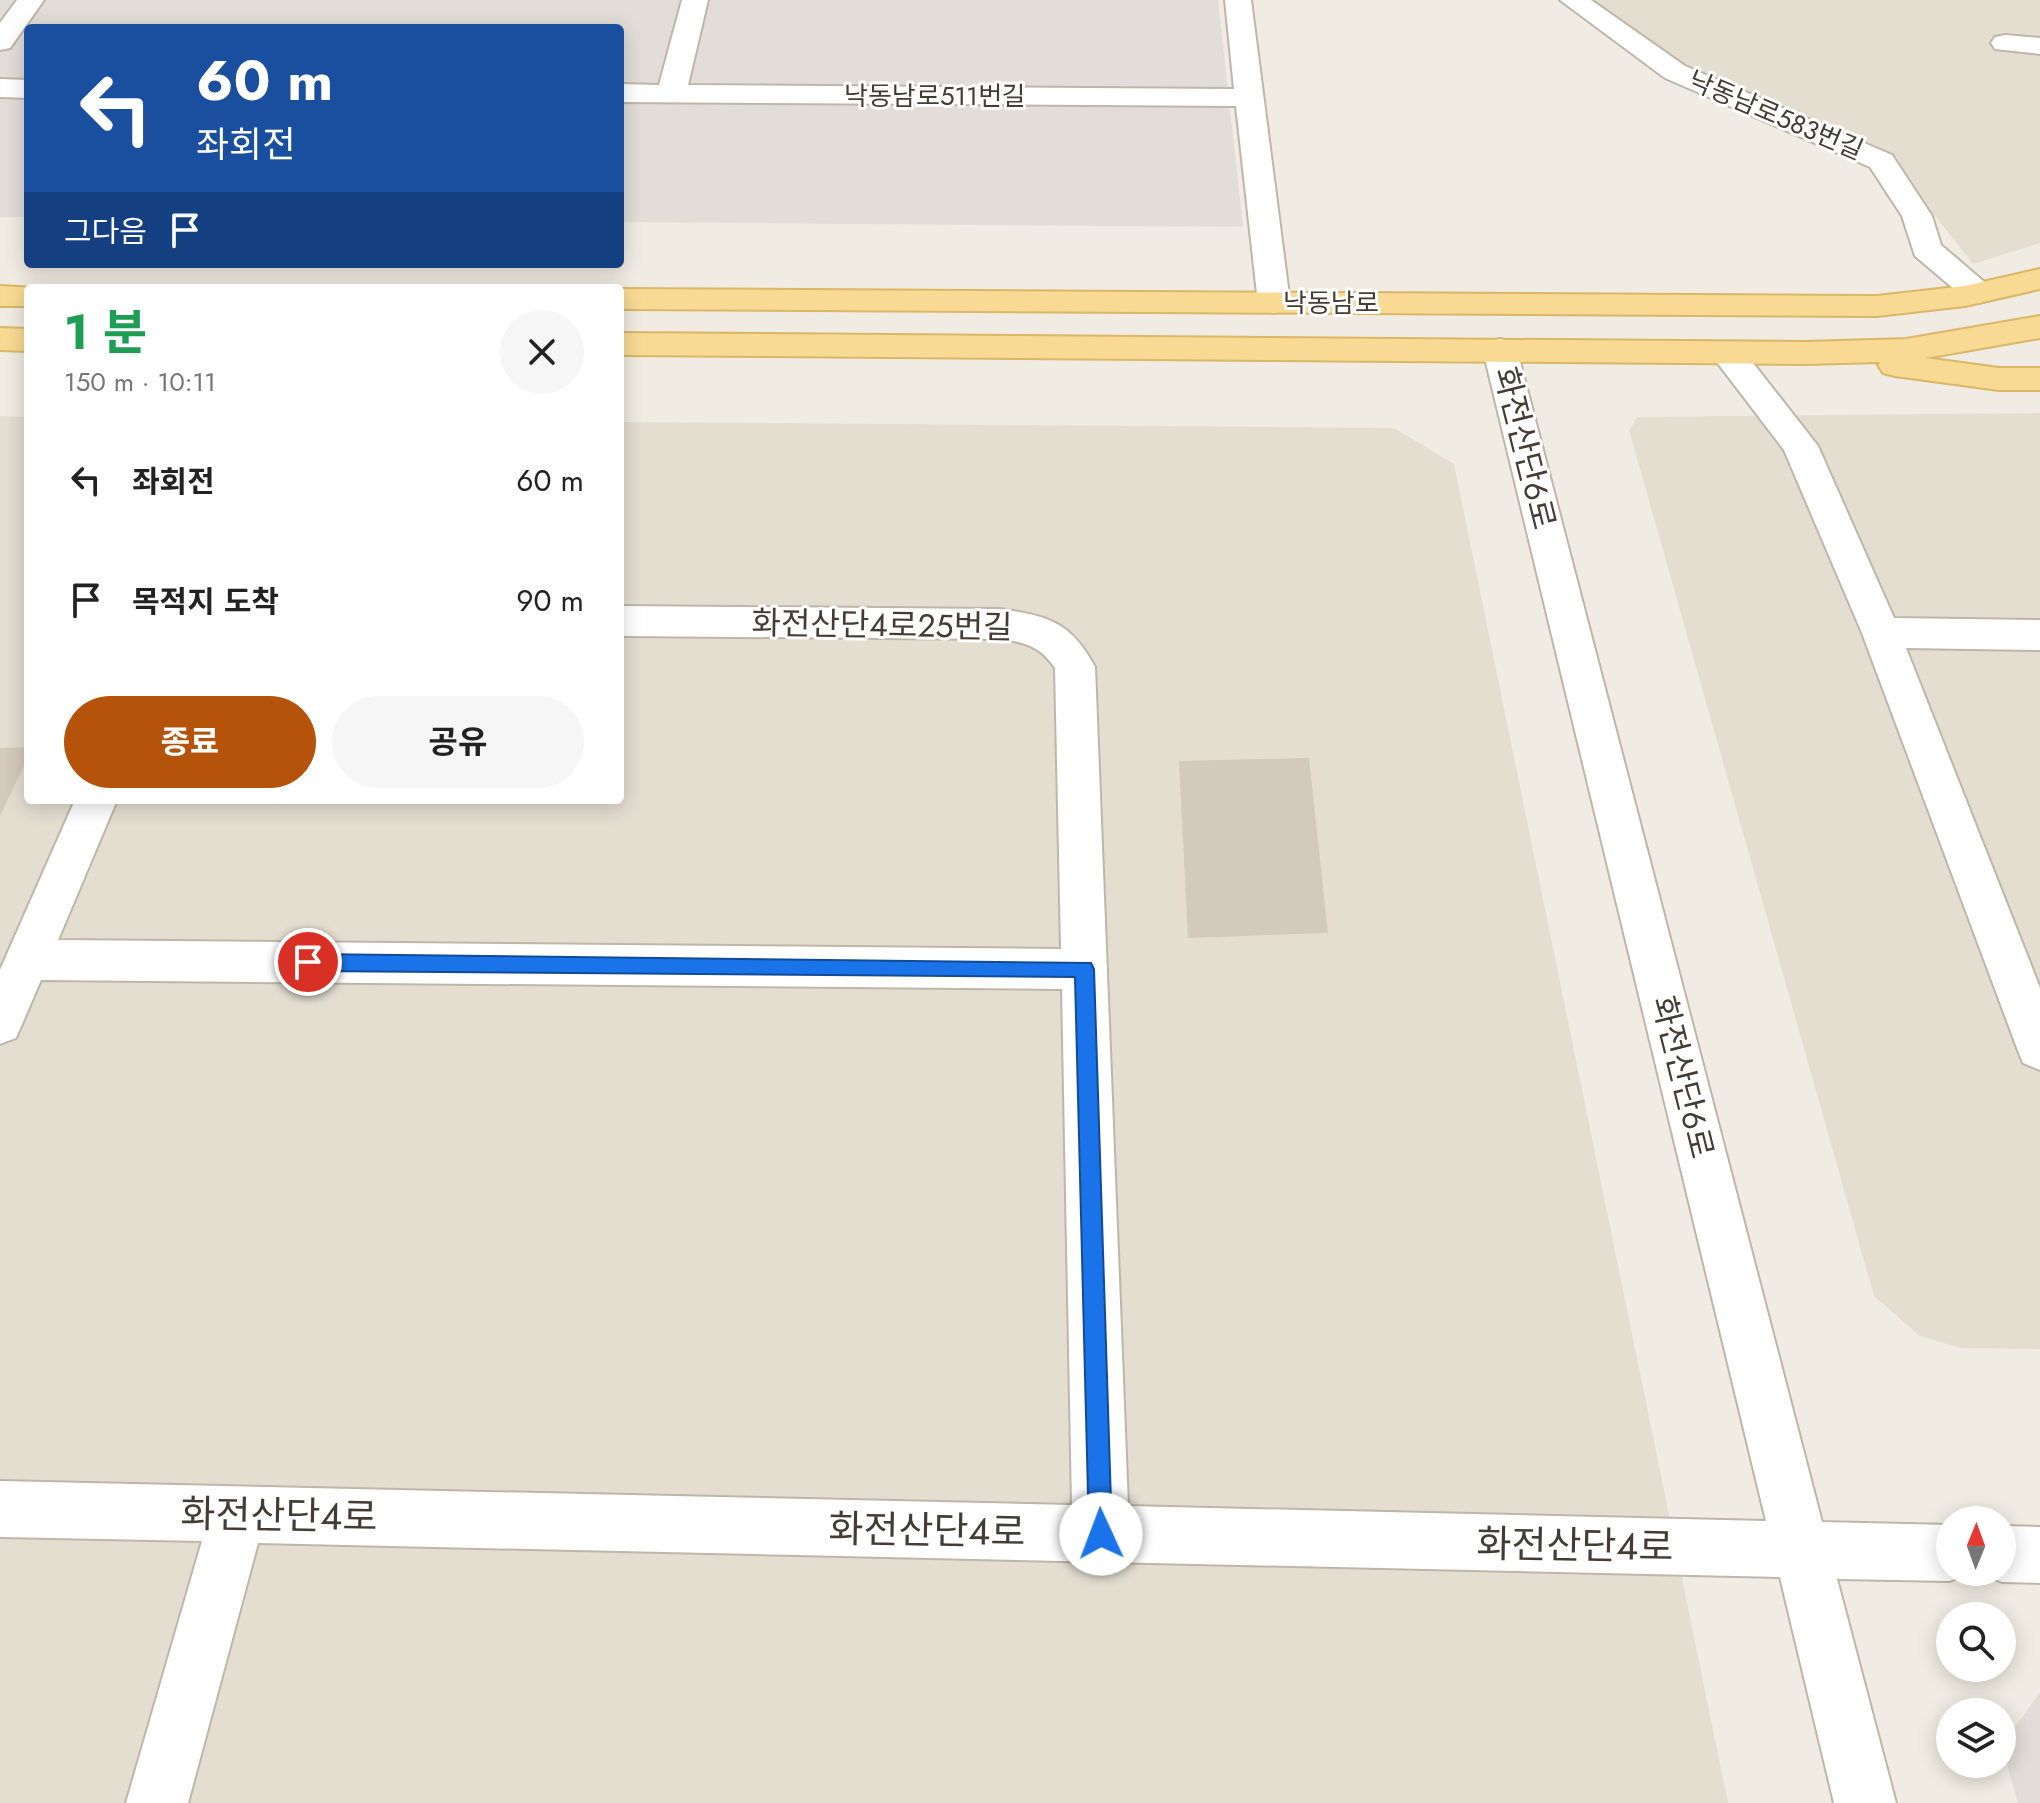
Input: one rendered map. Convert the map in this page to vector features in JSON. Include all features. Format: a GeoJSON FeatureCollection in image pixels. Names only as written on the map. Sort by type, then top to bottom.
{"type":"FeatureCollection","features":[{"type":"Feature","properties":{"kind":"main road","name":"낙동남로"},"geometry":{"type":"LineString","coordinates":[[624,299],[1877,306],[1978,293],[2040,279]]}},
{"type":"Feature","properties":{"kind":"main road"},"geometry":{"type":"LineString","coordinates":[[0,296],[24,296]]}},
{"type":"Feature","properties":{"kind":"main road","name":"낙동남로"},"geometry":{"type":"LineString","coordinates":[[624,344],[1806,353],[1906,350],[2040,327]]}},
{"type":"Feature","properties":{"kind":"main road"},"geometry":{"type":"LineString","coordinates":[[0,339],[24,340]]}},
{"type":"Feature","properties":{"kind":"main road"},"geometry":{"type":"LineString","coordinates":[[1806,353],[1999,379],[2040,379]]}},
{"type":"Feature","properties":{"kind":"street"},"geometry":{"type":"LineString","coordinates":[[0,42],[31,0]]}},
{"type":"Feature","properties":{"kind":"street"},"geometry":{"type":"LineString","coordinates":[[671,94],[695,0]]}},
{"type":"Feature","properties":{"kind":"street"},"geometry":{"type":"LineString","coordinates":[[1238,0],[1274,303]]}},
{"type":"Feature","properties":{"kind":"street","name":"낙동남로583번길"},"geometry":{"type":"LineString","coordinates":[[1573,0],[1675,72],[1881,161],[1917,216],[1926,249],[1978,293]]}},
{"type":"Feature","properties":{"kind":"street"},"geometry":{"type":"LineString","coordinates":[[2005,43],[2040,46]]}},
{"type":"Feature","properties":{"kind":"street"},"geometry":{"type":"LineString","coordinates":[[0,88],[24,89]]}},
{"type":"Feature","properties":{"kind":"street","name":"낙동남로511번길"},"geometry":{"type":"LineString","coordinates":[[624,93],[1250,98]]}},
{"type":"Feature","properties":{"kind":"street","name":"화전산단6로"},"geometry":{"type":"LineString","coordinates":[[1500,350],[1865,1803]]}},
{"type":"Feature","properties":{"kind":"street"},"geometry":{"type":"LineString","coordinates":[[1727,353],[1800,446],[2023,959],[2040,1048]]}},
{"type":"Feature","properties":{"kind":"street","name":"화전산단4로25번길"},"geometry":{"type":"LineString","coordinates":[[624,621],[1000,624],[1029,629],[1063,644],[1075,667],[1101,1534]]}},
{"type":"Feature","properties":{"kind":"street"},"geometry":{"type":"LineString","coordinates":[[1881,633],[2040,635]]}},
{"type":"Feature","properties":{"kind":"street"},"geometry":{"type":"LineString","coordinates":[[0,1023],[94,804]]}},
{"type":"Feature","properties":{"kind":"street"},"geometry":{"type":"LineString","coordinates":[[28,960],[1085,969]]}},
{"type":"Feature","properties":{"kind":"street","name":"화전산단4로"},"geometry":{"type":"LineString","coordinates":[[0,1509],[1936,1553]]}},
{"type":"Feature","properties":{"kind":"street"},"geometry":{"type":"LineString","coordinates":[[157,1803],[238,1514]]}},
{"type":"Feature","properties":{"kind":"street"},"geometry":{"type":"LineString","coordinates":[[2016,1554],[2040,1555]]}},
{"type":"Feature","properties":{"kind":"shaded area"},"geometry":{"type":"Polygon","coordinates":[[[0,0],[1218,0],[1243,227],[624,222],[624,24],[24,24],[24,217],[0,217],[0,0]]]}},
{"type":"Feature","properties":{"kind":"shaded area"},"geometry":{"type":"Polygon","coordinates":[[[1585,0],[2040,0],[2040,243],[1973,264],[1887,155],[1679,67],[1585,0]]]}},
{"type":"Feature","properties":{"kind":"shaded area"},"geometry":{"type":"Polygon","coordinates":[[[2040,413],[2040,1349],[1960,1348],[1920,1336],[1874,1296],[1629,430],[1638,417],[2040,413]]]}},
{"type":"Feature","properties":{"kind":"shaded area"},"geometry":{"type":"Polygon","coordinates":[[[0,416],[24,417],[24,804],[624,804],[624,422],[1394,428],[1454,464],[1728,1803],[0,1803],[0,416]]]}},
{"type":"Feature","properties":{"kind":"shaded area"},"geometry":{"type":"Polygon","coordinates":[[[2040,1692],[2040,1803],[2018,1803],[2011,1778],[2016,1778],[2016,1726],[2040,1692]]]}},
{"type":"Feature","properties":{"kind":"building"},"geometry":{"type":"Polygon","coordinates":[[[24,747],[24,766],[0,816],[0,748],[24,747]]]}},
{"type":"Feature","properties":{"kind":"building"},"geometry":{"type":"Polygon","coordinates":[[[1309,758],[1328,933],[1188,938],[1179,761],[1309,758]]]}},
{"type":"Feature","properties":{"kind":"route"},"geometry":{"type":"LineString","coordinates":[[308,962],[1085,969],[1101,1534]]}}]}
